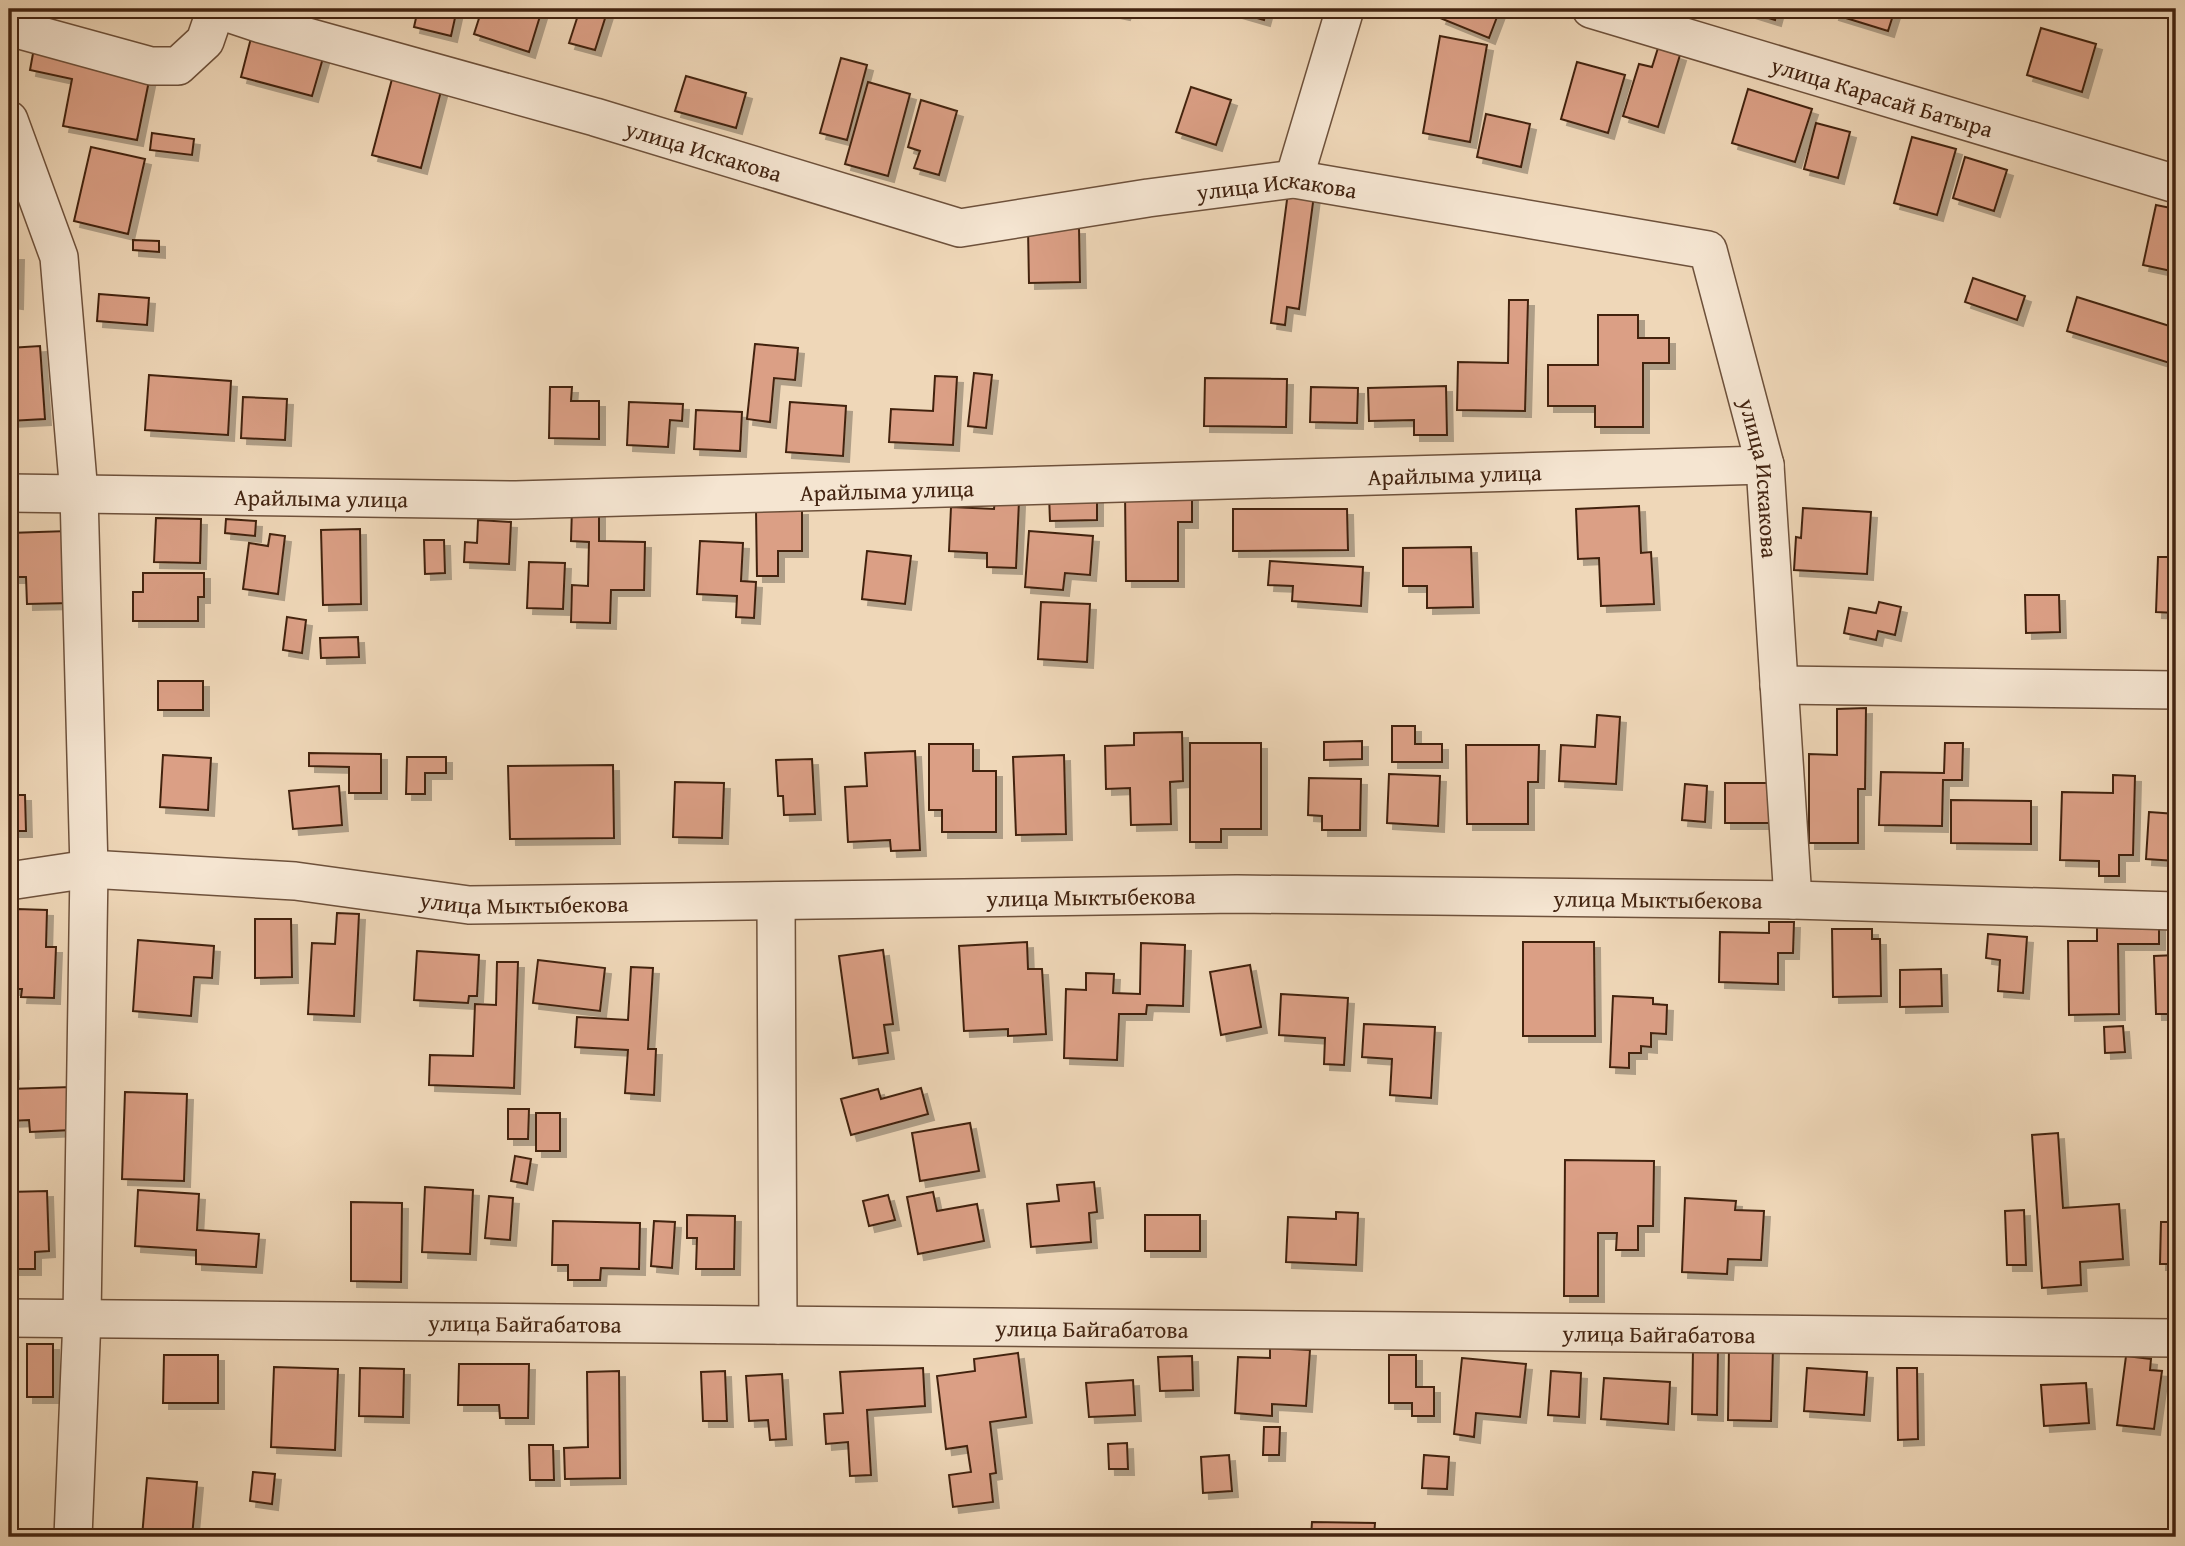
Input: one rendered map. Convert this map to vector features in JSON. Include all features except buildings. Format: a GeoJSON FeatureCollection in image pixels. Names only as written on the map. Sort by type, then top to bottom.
{"type":"FeatureCollection","features":[{"type":"Feature","properties":{"kind":"street","name":"улица Искакова"},"geometry":{"type":"LineString","coordinates":[[9,27],[151,66],[178,66],[205,41],[216,9],[608,121],[960,228],[1148,198],[1294,179],[1708,250],[1765,465],[1793,900]]}},
{"type":"Feature","properties":{"kind":"street"},"geometry":{"type":"LineString","coordinates":[[1294,179],[1345,9]]}},
{"type":"Feature","properties":{"kind":"street","name":"улица Карасай Батыра"},"geometry":{"type":"LineString","coordinates":[[1591,9],[2176,184]]}},
{"type":"Feature","properties":{"kind":"street"},"geometry":{"type":"LineString","coordinates":[[9,120],[59,257],[79,494],[89,869],[82,1318],[73,1537]]}},
{"type":"Feature","properties":{"kind":"street","name":"Арайлыма улица"},"geometry":{"type":"LineString","coordinates":[[9,493],[516,500],[1765,465]]}},
{"type":"Feature","properties":{"kind":"street"},"geometry":{"type":"LineString","coordinates":[[1779,685],[2176,690]]}},
{"type":"Feature","properties":{"kind":"street","name":"улица Мыктыбекова"},"geometry":{"type":"LineString","coordinates":[[9,881],[89,869],[295,881],[469,905],[1237,894],[1793,900],[2176,911]]}},
{"type":"Feature","properties":{"kind":"street"},"geometry":{"type":"LineString","coordinates":[[776,901],[778,1325]]}},
{"type":"Feature","properties":{"kind":"street","name":"улица Байгабатова"},"geometry":{"type":"LineString","coordinates":[[9,1318],[2176,1338]]}}]}
